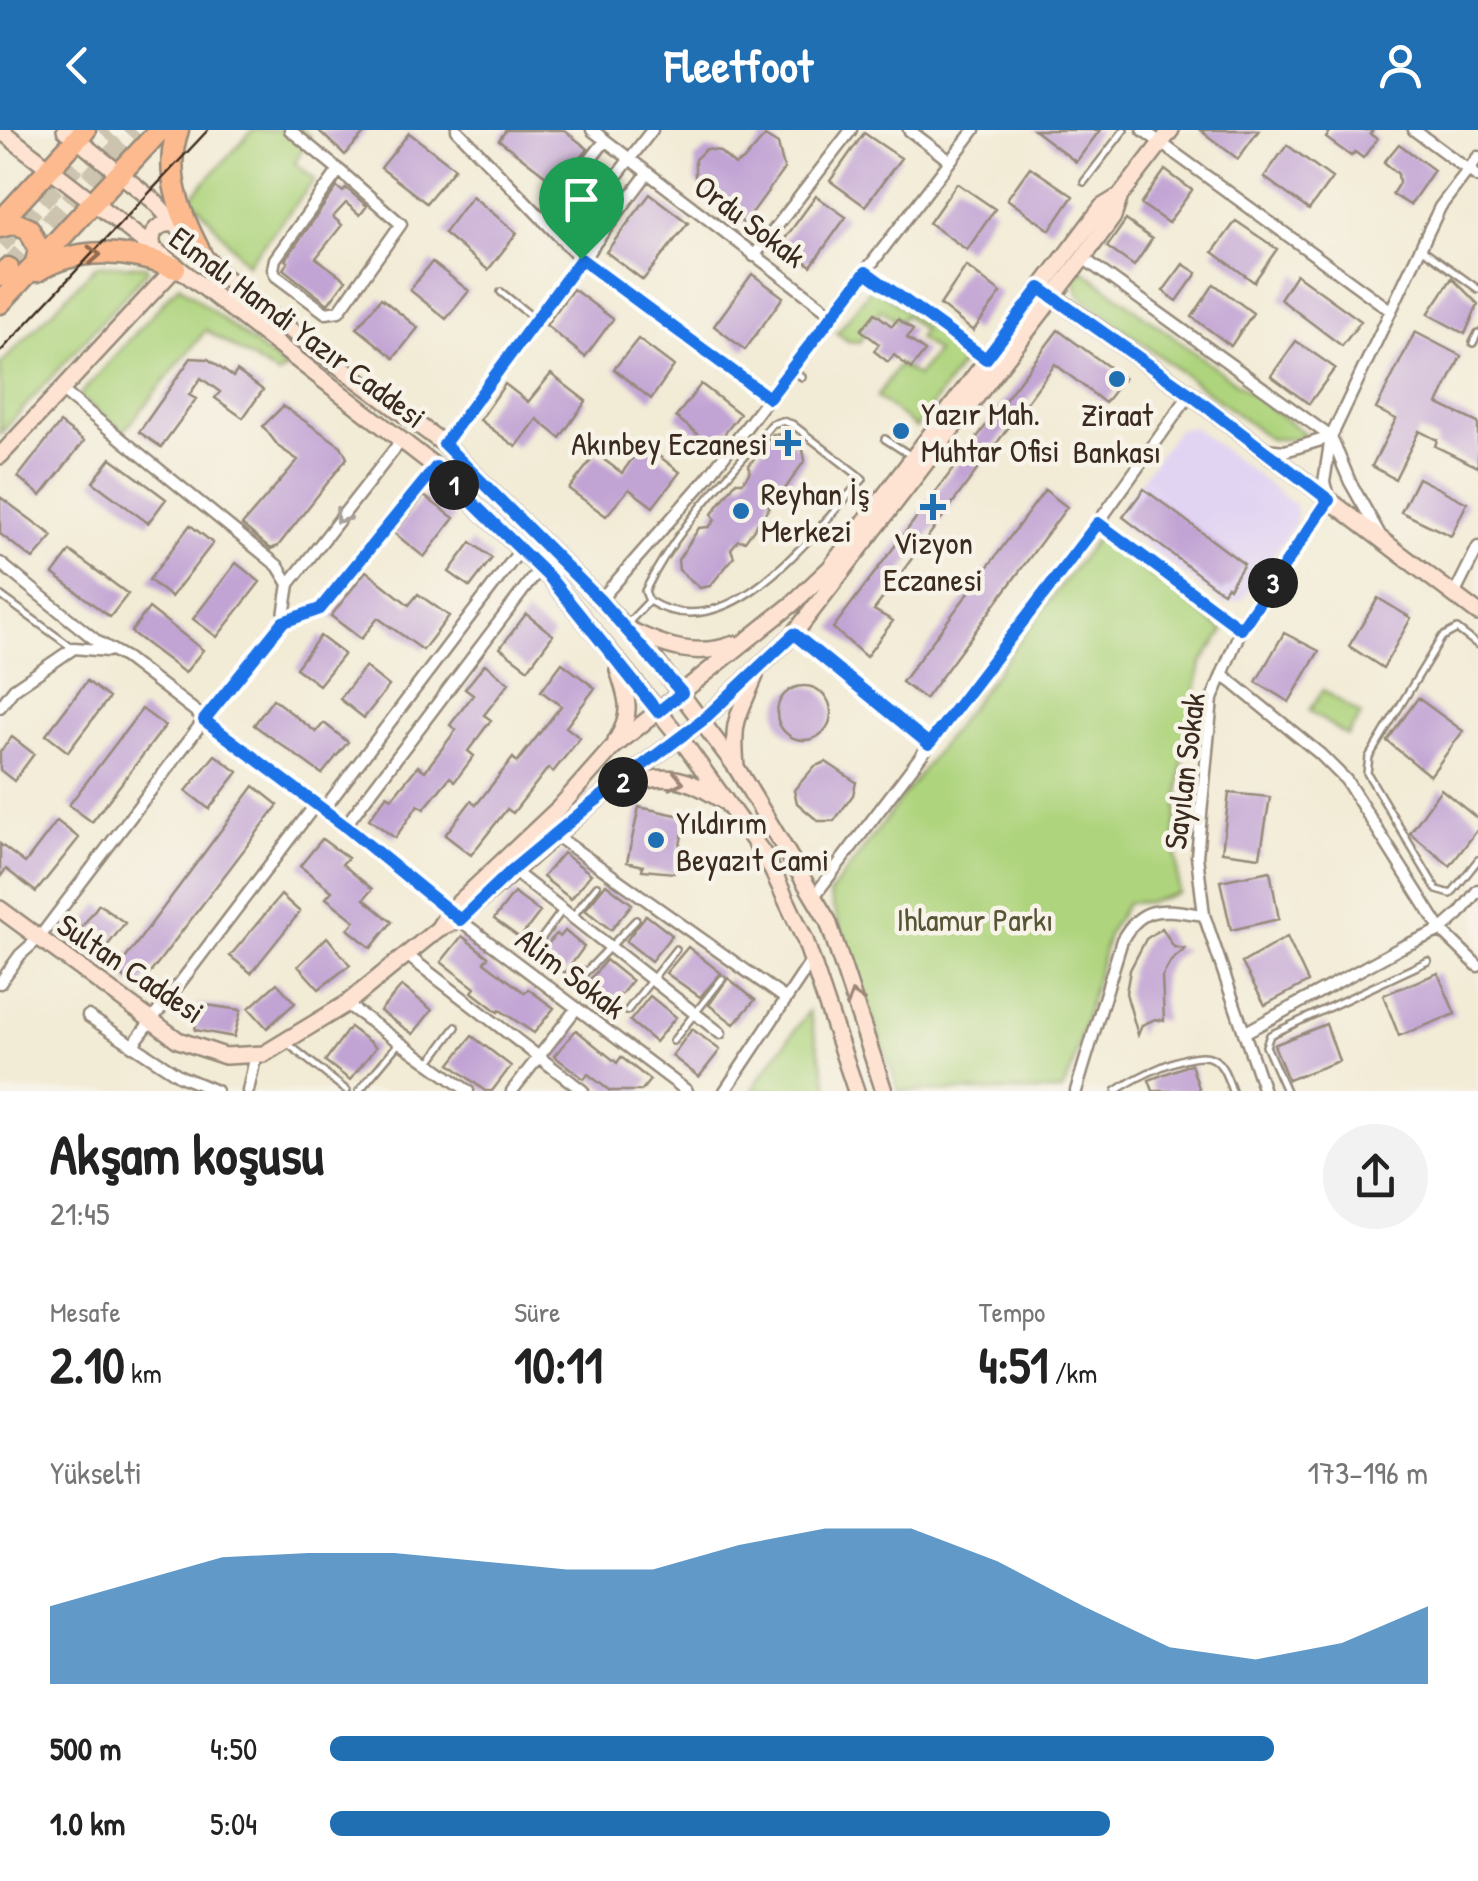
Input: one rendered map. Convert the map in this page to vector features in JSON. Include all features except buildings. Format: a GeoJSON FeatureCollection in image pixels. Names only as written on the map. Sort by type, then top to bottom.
{"type":"FeatureCollection","features":[{"type":"Feature","properties":{"kind":"highway"},"geometry":{"type":"LineString","coordinates":[[9,276],[34,267],[160,130]]}},
{"type":"Feature","properties":{"kind":"highway"},"geometry":{"type":"LineString","coordinates":[[178,130],[171,161],[173,181],[200,252]]}},
{"type":"Feature","properties":{"kind":"highway"},"geometry":{"type":"LineString","coordinates":[[0,224],[76,133]]}},
{"type":"Feature","properties":{"kind":"highway"},"geometry":{"type":"LineString","coordinates":[[0,224],[15,223],[35,236],[39,250],[34,267]]}},
{"type":"Feature","properties":{"kind":"highway"},"geometry":{"type":"LineString","coordinates":[[9,276],[83,254],[132,256],[175,268]]}},
{"type":"Feature","properties":{"kind":"highway"},"geometry":{"type":"LineString","coordinates":[[0,304],[9,276]]}},
{"type":"Feature","properties":{"kind":"street","name":"Elmalı Hamdi Yazır Caddesi"},"geometry":{"type":"LineString","coordinates":[[0,130],[436,467],[540,568],[681,739],[767,859],[812,960],[856,1091]]}},
{"type":"Feature","properties":{"kind":"street"},"geometry":{"type":"LineString","coordinates":[[290,130],[339,170],[401,224],[339,311],[326,314],[272,269],[274,259],[339,170]]}},
{"type":"Feature","properties":{"kind":"street"},"geometry":{"type":"LineString","coordinates":[[457,130],[581,259],[769,398]]}},
{"type":"Feature","properties":{"kind":"street"},"geometry":{"type":"LineString","coordinates":[[470,143],[472,130]]}},
{"type":"Feature","properties":{"kind":"street","name":"Ordu Sokak"},"geometry":{"type":"LineString","coordinates":[[592,130],[833,315]]}},
{"type":"Feature","properties":{"kind":"street"},"geometry":{"type":"LineString","coordinates":[[565,242],[652,130]]}},
{"type":"Feature","properties":{"kind":"street"},"geometry":{"type":"LineString","coordinates":[[754,256],[851,130]]}},
{"type":"Feature","properties":{"kind":"street"},"geometry":{"type":"LineString","coordinates":[[909,130],[950,161]]}},
{"type":"Feature","properties":{"kind":"street"},"geometry":{"type":"LineString","coordinates":[[600,600],[720,462],[974,130]]}},
{"type":"Feature","properties":{"kind":"street"},"geometry":{"type":"LineString","coordinates":[[1143,130],[1167,136],[1390,310]]}},
{"type":"Feature","properties":{"kind":"street"},"geometry":{"type":"LineString","coordinates":[[1414,130],[1473,174]]}},
{"type":"Feature","properties":{"kind":"street","name":"Elmalı Hamdi Yazır Caddesi"},"geometry":{"type":"LineString","coordinates":[[76,133],[176,224],[254,303],[444,444],[600,600],[682,693],[736,768],[815,895],[828,921],[884,1091]]}},
{"type":"Feature","properties":{"kind":"street","name":"Sultan Caddesi"},"geometry":{"type":"LineString","coordinates":[[454,916],[612,748],[791,605],[830,568],[986,359],[1046,292],[1083,258],[1112,217],[1120,196],[1167,136]]}},
{"type":"Feature","properties":{"kind":"street"},"geometry":{"type":"LineString","coordinates":[[543,220],[606,141]]}},
{"type":"Feature","properties":{"kind":"street"},"geometry":{"type":"LineString","coordinates":[[1329,500],[1324,482],[1332,437],[1440,207],[1473,174],[1478,156]]}},
{"type":"Feature","properties":{"kind":"street"},"geometry":{"type":"LineString","coordinates":[[444,444],[647,174]]}},
{"type":"Feature","properties":{"kind":"street","name":"Sultan Caddesi"},"geometry":{"type":"LineString","coordinates":[[0,909],[178,1040],[225,1056],[264,1054],[346,1004],[614,788],[681,739],[794,634],[1046,292],[1102,207],[1120,196]]}},
{"type":"Feature","properties":{"kind":"street"},"geometry":{"type":"LineString","coordinates":[[155,252],[151,240],[156,229],[166,223],[176,224]]}},
{"type":"Feature","properties":{"kind":"street"},"geometry":{"type":"LineString","coordinates":[[1083,258],[1332,437],[1350,482],[1383,540]]}},
{"type":"Feature","properties":{"kind":"street"},"geometry":{"type":"LineString","coordinates":[[0,456],[175,268]]}},
{"type":"Feature","properties":{"kind":"street"},"geometry":{"type":"LineString","coordinates":[[866,272],[986,359]]}},
{"type":"Feature","properties":{"kind":"street"},"geometry":{"type":"LineString","coordinates":[[1046,292],[1190,394],[1478,613]]}},
{"type":"Feature","properties":{"kind":"street"},"geometry":{"type":"LineString","coordinates":[[61,390],[278,566],[289,584]]}},
{"type":"Feature","properties":{"kind":"street"},"geometry":{"type":"LineString","coordinates":[[815,895],[1098,523],[1190,394]]}},
{"type":"Feature","properties":{"kind":"street"},"geometry":{"type":"LineString","coordinates":[[1262,449],[1286,451],[1332,437]]}},
{"type":"Feature","properties":{"kind":"street"},"geometry":{"type":"LineString","coordinates":[[0,982],[283,622],[289,584],[402,440]]}},
{"type":"Feature","properties":{"kind":"street"},"geometry":{"type":"LineString","coordinates":[[283,622],[320,609],[436,467]]}},
{"type":"Feature","properties":{"kind":"street","name":"Sayılan Sokak"},"geometry":{"type":"LineString","coordinates":[[1264,1091],[1204,915],[1196,856],[1212,699],[1241,629],[1329,500]]}},
{"type":"Feature","properties":{"kind":"street"},"geometry":{"type":"LineString","coordinates":[[1098,523],[1241,629]]}},
{"type":"Feature","properties":{"kind":"street"},"geometry":{"type":"LineString","coordinates":[[1454,594],[1478,547]]}},
{"type":"Feature","properties":{"kind":"street"},"geometry":{"type":"LineString","coordinates":[[132,1046],[521,548]]}},
{"type":"Feature","properties":{"kind":"street","name":"Alim Sokak"},"geometry":{"type":"LineString","coordinates":[[0,562],[98,642],[345,826],[454,916],[687,1091]]}},
{"type":"Feature","properties":{"kind":"street"},"geometry":{"type":"LineString","coordinates":[[345,826],[540,568]]}},
{"type":"Feature","properties":{"kind":"street"},"geometry":{"type":"LineString","coordinates":[[624,627],[674,650],[718,650],[749,637]]}},
{"type":"Feature","properties":{"kind":"street"},"geometry":{"type":"LineString","coordinates":[[794,634],[929,744]]}},
{"type":"Feature","properties":{"kind":"street"},"geometry":{"type":"LineString","coordinates":[[749,637],[738,655],[741,662],[755,664],[772,655]]}},
{"type":"Feature","properties":{"kind":"street"},"geometry":{"type":"LineString","coordinates":[[0,706],[14,690],[74,648],[114,652]]}},
{"type":"Feature","properties":{"kind":"street"},"geometry":{"type":"LineString","coordinates":[[612,748],[627,724],[630,706],[614,656]]}},
{"type":"Feature","properties":{"kind":"street"},"geometry":{"type":"LineString","coordinates":[[736,768],[733,733],[738,710],[758,668]]}},
{"type":"Feature","properties":{"kind":"street"},"geometry":{"type":"LineString","coordinates":[[1222,674],[1346,780],[1441,930],[1478,966]]}},
{"type":"Feature","properties":{"kind":"street"},"geometry":{"type":"LineString","coordinates":[[614,788],[672,776],[700,787],[734,809]]}},
{"type":"Feature","properties":{"kind":"street"},"geometry":{"type":"LineString","coordinates":[[555,835],[786,1000]]}},
{"type":"Feature","properties":{"kind":"street"},"geometry":{"type":"LineString","coordinates":[[512,870],[720,1033]]}},
{"type":"Feature","properties":{"kind":"street"},"geometry":{"type":"LineString","coordinates":[[1244,1033],[1402,947],[1441,930],[1478,890]]}},
{"type":"Feature","properties":{"kind":"street"},"geometry":{"type":"LineString","coordinates":[[1076,1091],[1122,940],[1132,920],[1144,913],[1168,910],[1204,915]]}},
{"type":"Feature","properties":{"kind":"street"},"geometry":{"type":"LineString","coordinates":[[408,956],[584,1091]]}},
{"type":"Feature","properties":{"kind":"street"},"geometry":{"type":"LineString","coordinates":[[725,1091],[812,960]]}},
{"type":"Feature","properties":{"kind":"street"},"geometry":{"type":"LineString","coordinates":[[346,1004],[468,1091]]}},
{"type":"Feature","properties":{"kind":"street"},"geometry":{"type":"LineString","coordinates":[[512,1091],[576,1009]]}},
{"type":"Feature","properties":{"kind":"street"},"geometry":{"type":"LineString","coordinates":[[88,1016],[180,1076],[216,1091]]}},
{"type":"Feature","properties":{"kind":"street"},"geometry":{"type":"LineString","coordinates":[[248,1091],[256,1054]]}},
{"type":"Feature","properties":{"kind":"lane"},"geometry":{"type":"LineString","coordinates":[[1084,182],[1124,130]]}},
{"type":"Feature","properties":{"kind":"lane"},"geometry":{"type":"LineString","coordinates":[[1421,248],[1478,290]]}},
{"type":"Feature","properties":{"kind":"lane"},"geometry":{"type":"LineString","coordinates":[[501,292],[536,320]]}},
{"type":"Feature","properties":{"kind":"lane"},"geometry":{"type":"LineString","coordinates":[[1473,343],[1478,333]]}},
{"type":"Feature","properties":{"kind":"lane"},"geometry":{"type":"LineString","coordinates":[[791,370],[802,377]]}},
{"type":"Feature","properties":{"kind":"lane"},"geometry":{"type":"LineString","coordinates":[[772,424],[792,424],[863,480],[750,593],[722,609],[703,614],[676,613],[648,601],[645,591],[659,562],[772,424]]}},
{"type":"Feature","properties":{"kind":"lane"},"geometry":{"type":"LineString","coordinates":[[885,439],[912,457]]}},
{"type":"Feature","properties":{"kind":"lane"},"geometry":{"type":"LineString","coordinates":[[720,462],[732,472]]}},
{"type":"Feature","properties":{"kind":"lane"},"geometry":{"type":"LineString","coordinates":[[853,490],[877,504]]}},
{"type":"Feature","properties":{"kind":"lane"},"geometry":{"type":"LineString","coordinates":[[0,595],[74,648]]}},
{"type":"Feature","properties":{"kind":"lane"},"geometry":{"type":"LineString","coordinates":[[624,627],[648,601]]}},
{"type":"Feature","properties":{"kind":"lane"},"geometry":{"type":"LineString","coordinates":[[1478,645],[1457,629],[1442,637],[1369,758],[1367,774],[1437,890],[1451,894],[1478,860]]}},
{"type":"Feature","properties":{"kind":"lane"},"geometry":{"type":"LineString","coordinates":[[538,943],[597,886]]}},
{"type":"Feature","properties":{"kind":"lane"},"geometry":{"type":"LineString","coordinates":[[580,978],[636,920]]}},
{"type":"Feature","properties":{"kind":"lane"},"geometry":{"type":"LineString","coordinates":[[628,1011],[676,949]]}},
{"type":"Feature","properties":{"kind":"lane"},"geometry":{"type":"LineString","coordinates":[[1286,1091],[1266,1046],[1270,1036],[1428,961]]}},
{"type":"Feature","properties":{"kind":"lane"},"geometry":{"type":"LineString","coordinates":[[672,1042],[722,978]]}},
{"type":"Feature","properties":{"kind":"lane"},"geometry":{"type":"LineString","coordinates":[[429,1063],[456,1027]]}},
{"type":"Feature","properties":{"kind":"lane"},"geometry":{"type":"LineString","coordinates":[[284,1042],[347,1091]]}},
{"type":"Feature","properties":{"kind":"lane"},"geometry":{"type":"LineString","coordinates":[[359,1091],[400,1042]]}},
{"type":"Feature","properties":{"kind":"lane"},"geometry":{"type":"LineString","coordinates":[[1116,1091],[1145,1074],[1200,1055],[1214,1058],[1232,1091]]}},
{"type":"Feature","properties":{"kind":"shaded area"},"geometry":{"type":"Polygon","coordinates":[[[1193,427],[1295,505],[1297,521],[1242,600],[1224,604],[1121,526],[1119,510],[1178,429],[1193,427]]]}},
{"type":"Feature","properties":{"kind":"green space"},"geometry":{"type":"Polygon","coordinates":[[[253,130],[302,130],[310,136],[295,163],[315,180],[247,264],[191,197],[253,130]]]}},
{"type":"Feature","properties":{"kind":"green space"},"geometry":{"type":"Polygon","coordinates":[[[97,265],[146,266],[148,270],[0,434],[0,365],[97,265]]]}},
{"type":"Feature","properties":{"kind":"green space"},"geometry":{"type":"Polygon","coordinates":[[[1081,269],[1304,433],[1301,439],[1270,439],[1081,297],[1076,283],[1081,269]]]}},
{"type":"Feature","properties":{"kind":"green space"},"geometry":{"type":"Polygon","coordinates":[[[179,285],[286,369],[278,375],[206,330],[124,431],[79,396],[179,285]]]}},
{"type":"Feature","properties":{"kind":"green space"},"geometry":{"type":"Polygon","coordinates":[[[873,286],[967,356],[916,428],[877,397],[899,364],[917,376],[936,352],[918,338],[923,331],[905,315],[898,323],[881,309],[859,342],[848,341],[837,333],[873,286]]]}},
{"type":"Feature","properties":{"kind":"green space","name":"Ihlamur Parkı"},"geometry":{"type":"Polygon","coordinates":[[[1098,536],[1224,631],[1201,664],[1183,755],[1175,833],[1179,893],[1149,902],[1127,903],[1109,932],[1071,1072],[1062,1091],[899,1091],[829,895],[1098,536]]]}},
{"type":"Feature","properties":{"kind":"green space"},"geometry":{"type":"Polygon","coordinates":[[[1323,690],[1361,715],[1347,736],[1309,711],[1323,690]]]}},
{"type":"Feature","properties":{"kind":"green space"},"geometry":{"type":"Polygon","coordinates":[[[809,1011],[829,1091],[753,1091],[757,1082],[809,1011]]]}},
{"type":"Feature","properties":{"kind":"tunnel"},"geometry":{"type":"LineString","coordinates":[[0,244],[108,130]]}},
{"type":"Feature","properties":{"kind":"tunnel"},"geometry":{"type":"LineString","coordinates":[[8,268],[135,130]]}},
{"type":"Feature","properties":{"kind":"tram line"},"geometry":{"type":"LineString","coordinates":[[0,352],[208,130]]}},
{"type":"Feature","properties":{"kind":"place","name":"Ziraat Bankası"},"geometry":{"type":"Point","coordinates":[1117,379]}},
{"type":"Feature","properties":{"kind":"place","name":"Yazır Mah. Muhtar Ofisi"},"geometry":{"type":"Point","coordinates":[901,431]}},
{"type":"Feature","properties":{"kind":"place","name":"Akınbey Eczanesi"},"geometry":{"type":"Point","coordinates":[788,443]}},
{"type":"Feature","properties":{"kind":"place","name":"Vizyon Eczanesi"},"geometry":{"type":"Point","coordinates":[933,507]}},
{"type":"Feature","properties":{"kind":"place","name":"Reyhan İş Merkezi"},"geometry":{"type":"Point","coordinates":[741,511]}},
{"type":"Feature","properties":{"kind":"place","name":"Yıldırım Beyazıt Cami"},"geometry":{"type":"Point","coordinates":[656,840]}},
{"type":"Feature","properties":{"kind":"route"},"geometry":{"type":"LineString","coordinates":[[581,259],[769,398],[866,272],[986,359],[1040,288],[1190,394],[1329,500],[1241,629],[1098,523],[929,744],[794,634],[681,739],[590,805],[460,920],[345,826],[204,720],[283,622],[320,609],[436,467],[550,578],[658,712],[682,693],[600,600],[444,444],[581,259]]}}]}
